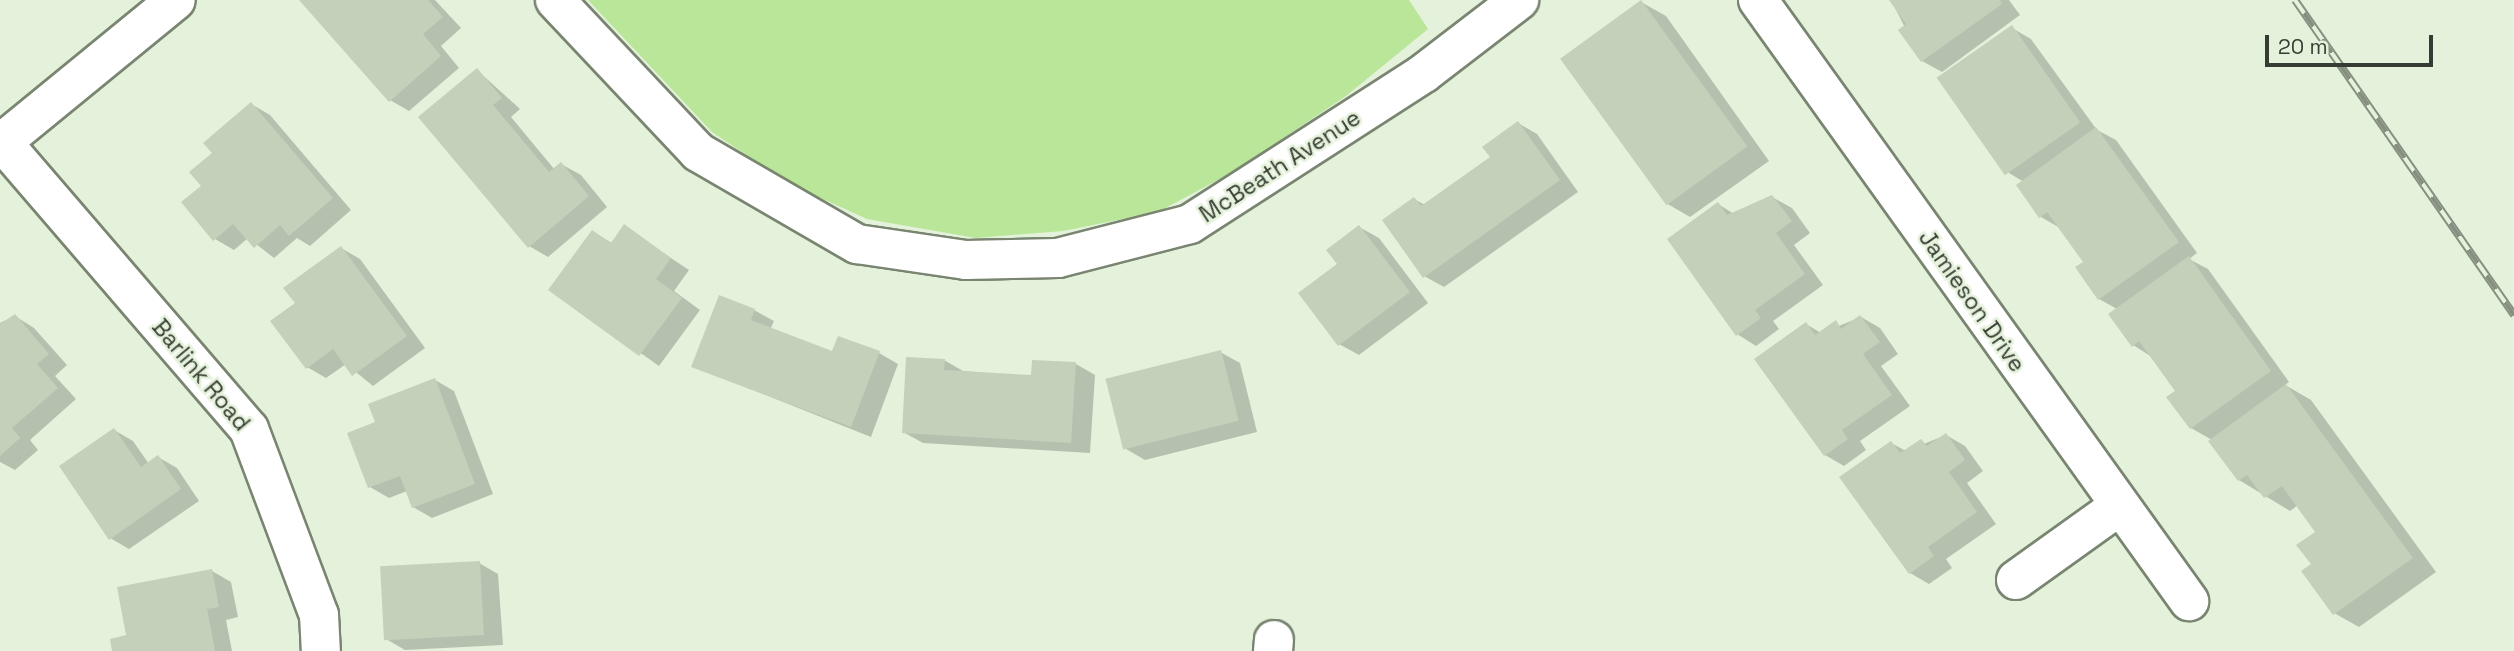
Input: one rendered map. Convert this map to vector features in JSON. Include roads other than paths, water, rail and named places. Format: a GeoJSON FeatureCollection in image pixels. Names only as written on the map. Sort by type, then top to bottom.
{"type":"FeatureCollection","features":[{"type":"Feature","properties":{"kind":"street"},"geometry":{"type":"LineString","coordinates":[[1,143],[176,0]]}},
{"type":"Feature","properties":{"kind":"street","name":"McBeath Avenue"},"geometry":{"type":"LineString","coordinates":[[555,0],[698,152],[857,244],[966,260],[1058,257],[1190,224],[1424,73],[1519,0]]}},
{"type":"Feature","properties":{"kind":"street","name":"Jamieson Drive"},"geometry":{"type":"LineString","coordinates":[[1758,0],[2118,507],[2189,601]]}},
{"type":"Feature","properties":{"kind":"street","name":"Barlink Road"},"geometry":{"type":"LineString","coordinates":[[1,143],[249,429],[319,615],[321,651]]}},
{"type":"Feature","properties":{"kind":"street"},"geometry":{"type":"LineString","coordinates":[[2016,580],[2118,507]]}},
{"type":"Feature","properties":{"kind":"railway"},"geometry":{"type":"LineString","coordinates":[[2295,0],[2514,315]]}}]}
